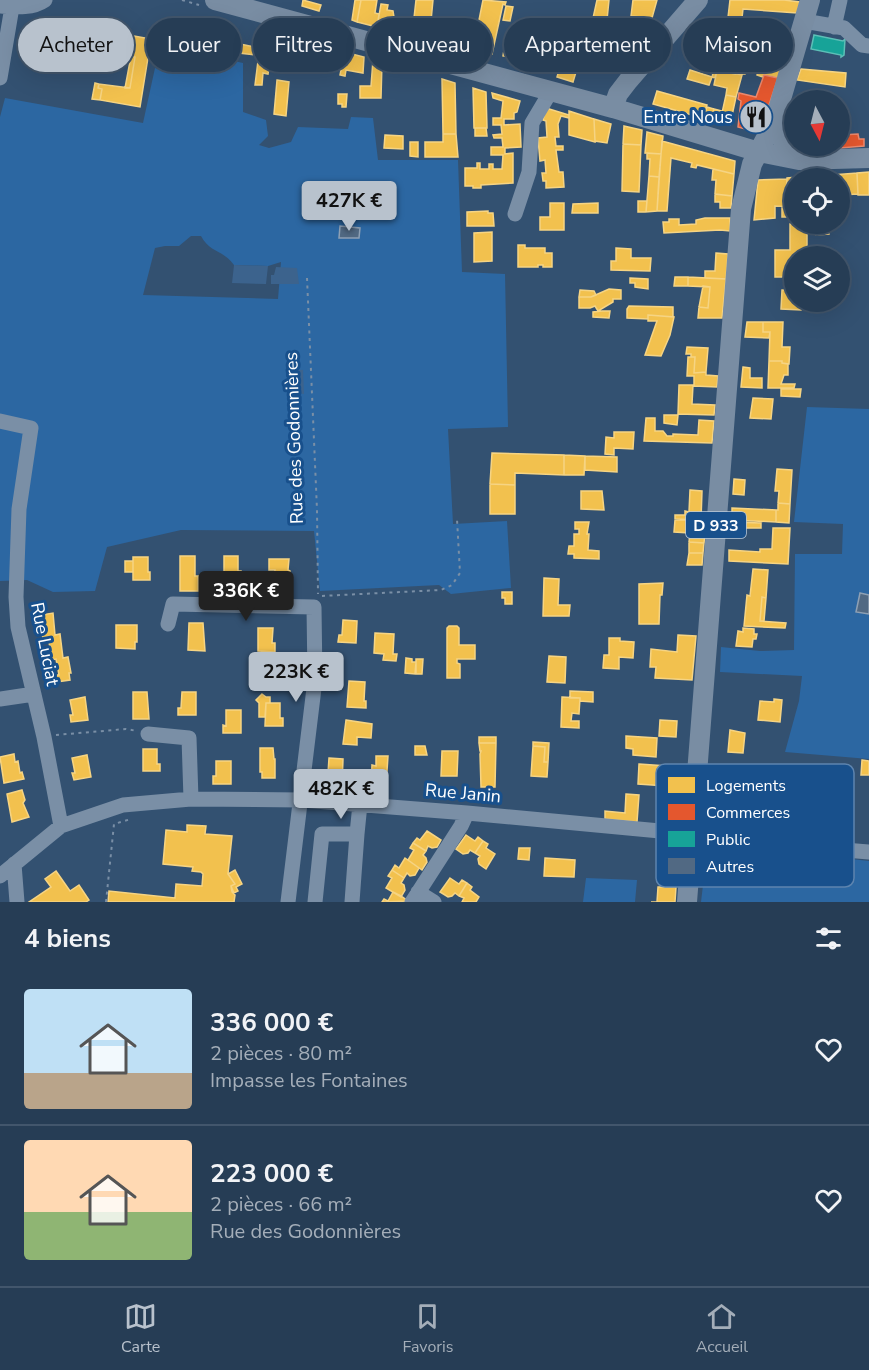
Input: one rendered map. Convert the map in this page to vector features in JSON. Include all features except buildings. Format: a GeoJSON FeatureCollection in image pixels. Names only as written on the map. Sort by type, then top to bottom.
{"type":"FeatureCollection","features":[{"type":"Feature","properties":{"kind":"main road"},"geometry":{"type":"LineString","coordinates":[[215,0],[246,4],[613,108],[759,152],[799,160],[869,158]]}},
{"type":"Feature","properties":{"kind":"main road"},"geometry":{"type":"LineString","coordinates":[[613,108],[618,94],[628,81],[698,0]]}},
{"type":"Feature","properties":{"kind":"main road","name":"D 933"},"geometry":{"type":"LineString","coordinates":[[697,764],[741,209],[752,164],[776,114],[810,0]]}},
{"type":"Feature","properties":{"kind":"main road"},"geometry":{"type":"LineString","coordinates":[[776,114],[784,142],[799,160]]}},
{"type":"Feature","properties":{"kind":"main road","name":"D 933"},"geometry":{"type":"LineString","coordinates":[[687,902],[688,887]]}},
{"type":"Feature","properties":{"kind":"street"},"geometry":{"type":"LineString","coordinates":[[0,78],[6,7],[40,4],[45,0]]}},
{"type":"Feature","properties":{"kind":"street"},"geometry":{"type":"LineString","coordinates":[[834,27],[840,0]]}},
{"type":"Feature","properties":{"kind":"street"},"geometry":{"type":"LineString","coordinates":[[804,21],[843,28],[862,45],[869,46]]}},
{"type":"Feature","properties":{"kind":"street"},"geometry":{"type":"LineString","coordinates":[[515,214],[529,172],[532,123],[551,91]]}},
{"type":"Feature","properties":{"kind":"street","name":"Rue Luciat"},"geometry":{"type":"LineString","coordinates":[[0,421],[31,428],[20,509],[16,597],[18,627],[44,737],[61,826]]}},
{"type":"Feature","properties":{"kind":"street"},"geometry":{"type":"LineString","coordinates":[[168,624],[173,604],[316,602],[315,680],[288,902]]}},
{"type":"Feature","properties":{"kind":"street"},"geometry":{"type":"LineString","coordinates":[[0,699],[34,694]]}},
{"type":"Feature","properties":{"kind":"street"},"geometry":{"type":"LineString","coordinates":[[148,734],[189,738],[191,800]]}},
{"type":"Feature","properties":{"kind":"street","name":"Rue Janin"},"geometry":{"type":"LineString","coordinates":[[0,876],[61,826],[130,804],[191,800],[302,800],[656,831]]}},
{"type":"Feature","properties":{"kind":"street"},"geometry":{"type":"LineString","coordinates":[[352,902],[360,804]]}},
{"type":"Feature","properties":{"kind":"street"},"geometry":{"type":"LineString","coordinates":[[434,902],[415,897],[467,813]]}},
{"type":"Feature","properties":{"kind":"street"},"geometry":{"type":"LineString","coordinates":[[315,902],[322,834],[357,834]]}},
{"type":"Feature","properties":{"kind":"street","name":"Rue Janin"},"geometry":{"type":"LineString","coordinates":[[854,851],[869,852]]}},
{"type":"Feature","properties":{"kind":"street"},"geometry":{"type":"LineString","coordinates":[[293,859],[318,861]]}},
{"type":"Feature","properties":{"kind":"street"},"geometry":{"type":"LineString","coordinates":[[14,864],[17,902]]}},
{"type":"Feature","properties":{"kind":"path","name":"Rue des Godonnières"},"geometry":{"type":"LineString","coordinates":[[306,278],[317,510],[316,602]]}},
{"type":"Feature","properties":{"kind":"path"},"geometry":{"type":"LineString","coordinates":[[316,602],[441,590],[452,585],[460,573],[457,519]]}},
{"type":"Feature","properties":{"kind":"path"},"geometry":{"type":"LineString","coordinates":[[44,737],[126,729],[148,734]]}},
{"type":"Feature","properties":{"kind":"path"},"geometry":{"type":"LineString","coordinates":[[106,902],[114,824],[131,819],[130,804]]}},
{"type":"Feature","properties":{"kind":"shaded area"},"geometry":{"type":"Polygon","coordinates":[[[241,63],[243,63],[243,112],[266,120],[268,136],[259,145],[269,148],[291,142],[298,127],[348,129],[351,117],[373,118],[378,160],[458,160],[462,272],[505,274],[508,427],[448,429],[453,524],[507,521],[511,588],[451,594],[439,585],[320,591],[314,531],[181,530],[107,547],[95,591],[53,592],[27,580],[0,581],[0,117],[5,98],[143,123],[154,72],[190,74],[190,72],[241,72],[241,63]],[[191,236],[179,246],[155,248],[143,295],[278,299],[281,262],[268,266],[234,265],[201,236],[191,236]]]}},
{"type":"Feature","properties":{"kind":"shaded area"},"geometry":{"type":"Polygon","coordinates":[[[234,265],[268,266],[266,284],[232,283],[234,265]]]}},
{"type":"Feature","properties":{"kind":"shaded area"},"geometry":{"type":"Polygon","coordinates":[[[276,267],[297,268],[299,284],[271,284],[271,275],[274,275],[276,267]]]}},
{"type":"Feature","properties":{"kind":"shaded area"},"geometry":{"type":"Polygon","coordinates":[[[288,369],[303,370],[304,394],[287,392],[288,369]]]}},
{"type":"Feature","properties":{"kind":"shaded area"},"geometry":{"type":"Polygon","coordinates":[[[807,407],[869,409],[869,759],[785,752],[799,701],[802,676],[720,672],[721,647],[760,651],[794,650],[795,554],[842,554],[843,524],[794,522],[807,407]]]}},
{"type":"Feature","properties":{"kind":"shaded area"},"geometry":{"type":"Polygon","coordinates":[[[854,859],[869,861],[869,902],[701,902],[703,887],[854,887],[854,859]]]}},
{"type":"Feature","properties":{"kind":"shaded area"},"geometry":{"type":"Polygon","coordinates":[[[586,878],[637,880],[635,902],[583,902],[586,878]]]}},
{"type":"Feature","properties":{"kind":"place","name":"Entre Nous"},"geometry":{"type":"Point","coordinates":[756,117]}}]}
